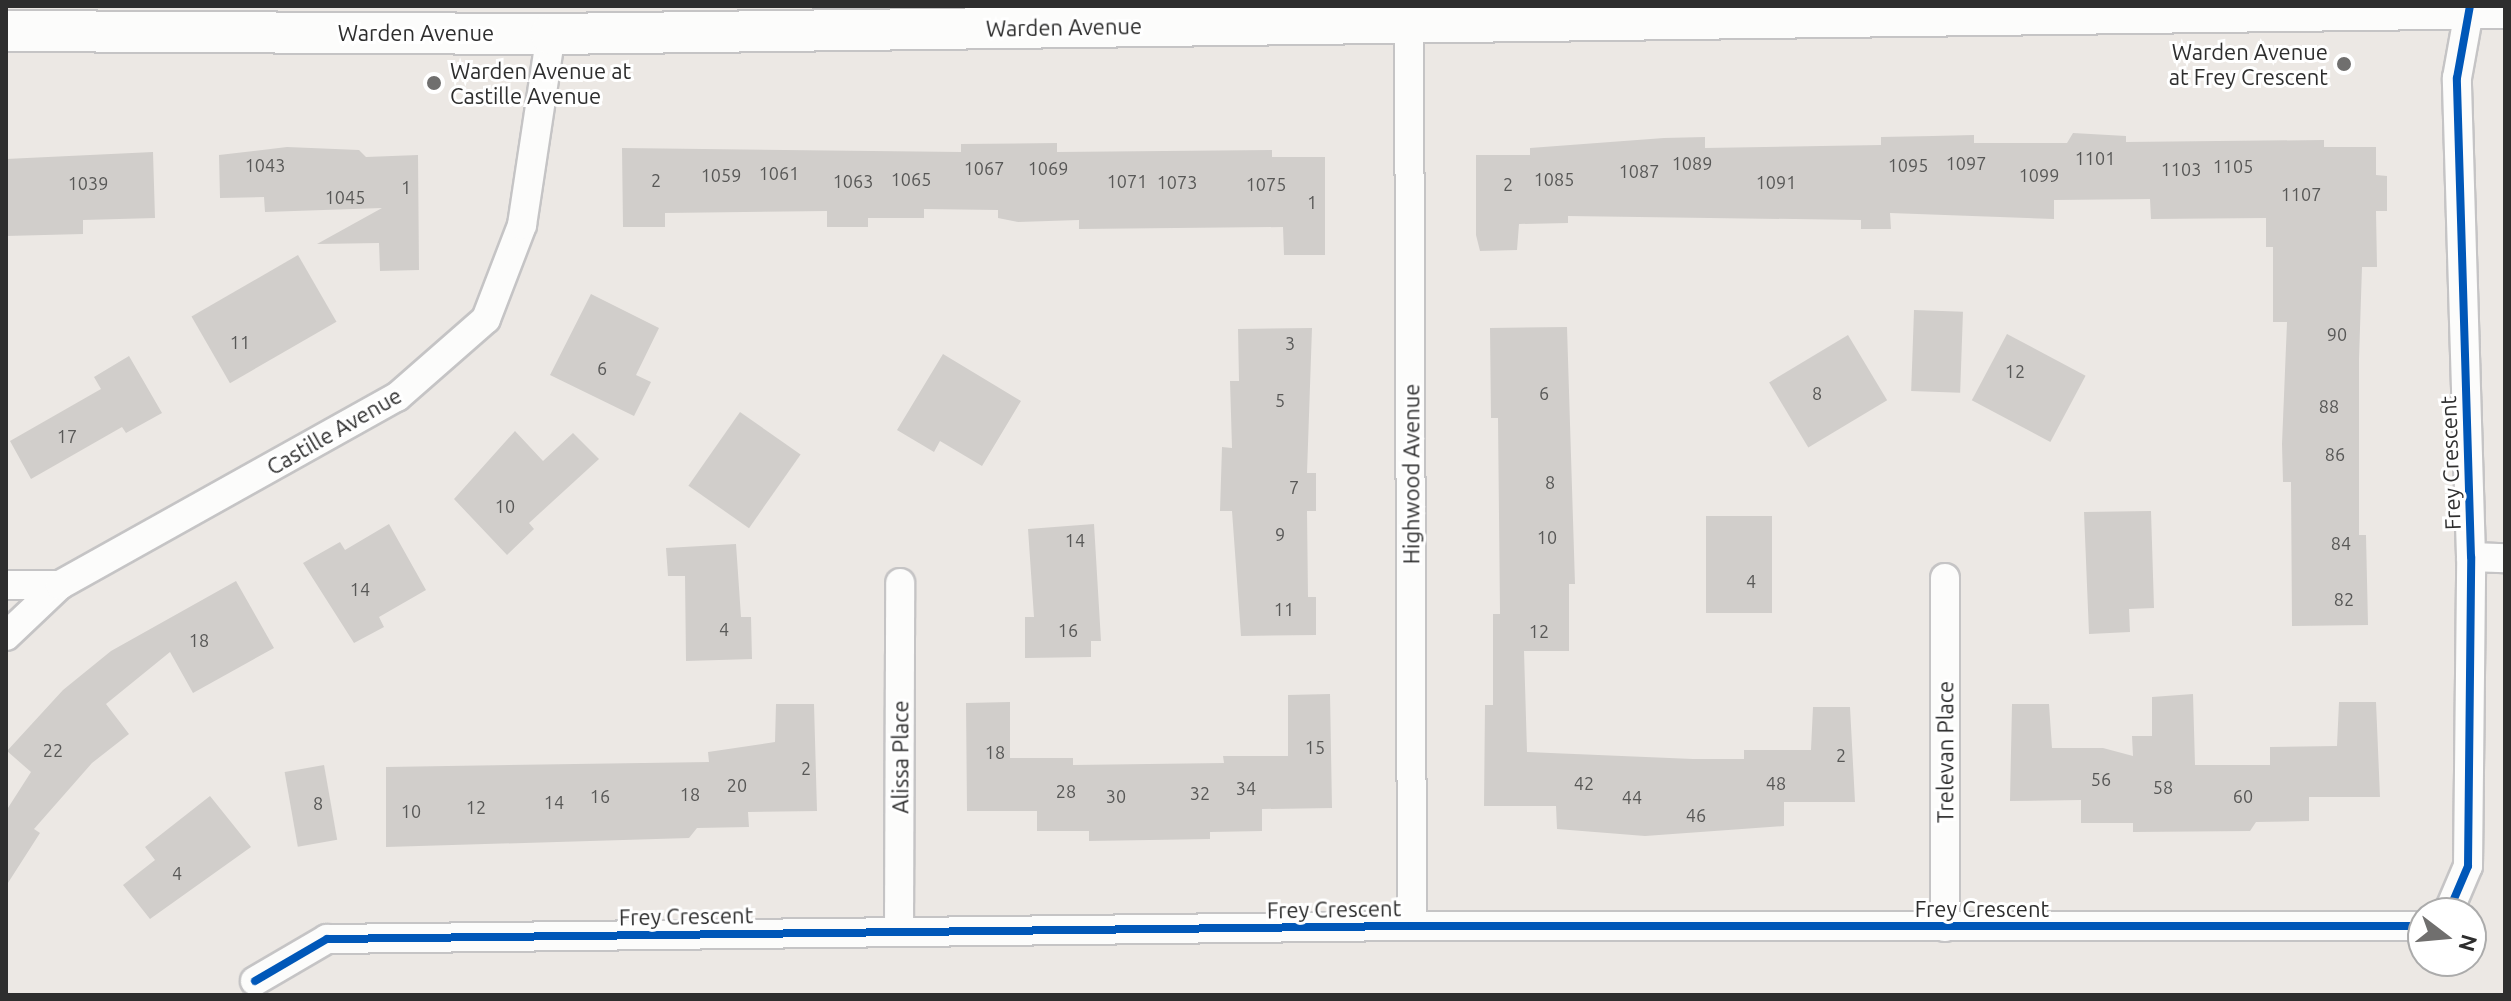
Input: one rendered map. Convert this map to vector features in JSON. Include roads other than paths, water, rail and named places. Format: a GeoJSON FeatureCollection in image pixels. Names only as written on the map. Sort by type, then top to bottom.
{"type":"FeatureCollection","features":[{"type":"Feature","properties":{"kind":"main road","name":"Warden Avenue"},"geometry":{"type":"LineString","coordinates":[[13,23],[551,34],[1409,22],[1618,12],[2481,8]]}},
{"type":"Feature","properties":{"kind":"street","name":"Frey Crescent"},"geometry":{"type":"LineString","coordinates":[[2455,897],[2468,866],[2471,557],[2457,78],[2481,8]]}},
{"type":"Feature","properties":{"kind":"street","name":"Highwood Avenue"},"geometry":{"type":"LineString","coordinates":[[1409,22],[1412,926]]}},
{"type":"Feature","properties":{"kind":"street","name":"Castille Avenue"},"geometry":{"type":"LineString","coordinates":[[6,636],[60,585],[397,397],[486,319],[522,225],[551,34]]}},
{"type":"Feature","properties":{"kind":"street"},"geometry":{"type":"LineString","coordinates":[[2471,557],[2505,558]]}},
{"type":"Feature","properties":{"kind":"street","name":"Trelevan Place"},"geometry":{"type":"LineString","coordinates":[[1945,578],[1945,927]]}},
{"type":"Feature","properties":{"kind":"street","name":"Alissa Place"},"geometry":{"type":"LineString","coordinates":[[899,932],[900,583]]}},
{"type":"Feature","properties":{"kind":"street"},"geometry":{"type":"LineString","coordinates":[[6,585],[60,585]]}},
{"type":"Feature","properties":{"kind":"street","name":"Frey Crescent"},"geometry":{"type":"LineString","coordinates":[[255,981],[327,939],[1412,926],[2407,926]]}},
{"type":"Feature","properties":{"kind":"place","name":"Warden Avenue at Frey Crescent"},"geometry":{"type":"Point","coordinates":[2344,64]}},
{"type":"Feature","properties":{"kind":"place","name":"Warden Avenue at Castille Avenue"},"geometry":{"type":"Point","coordinates":[434,83]}}]}
